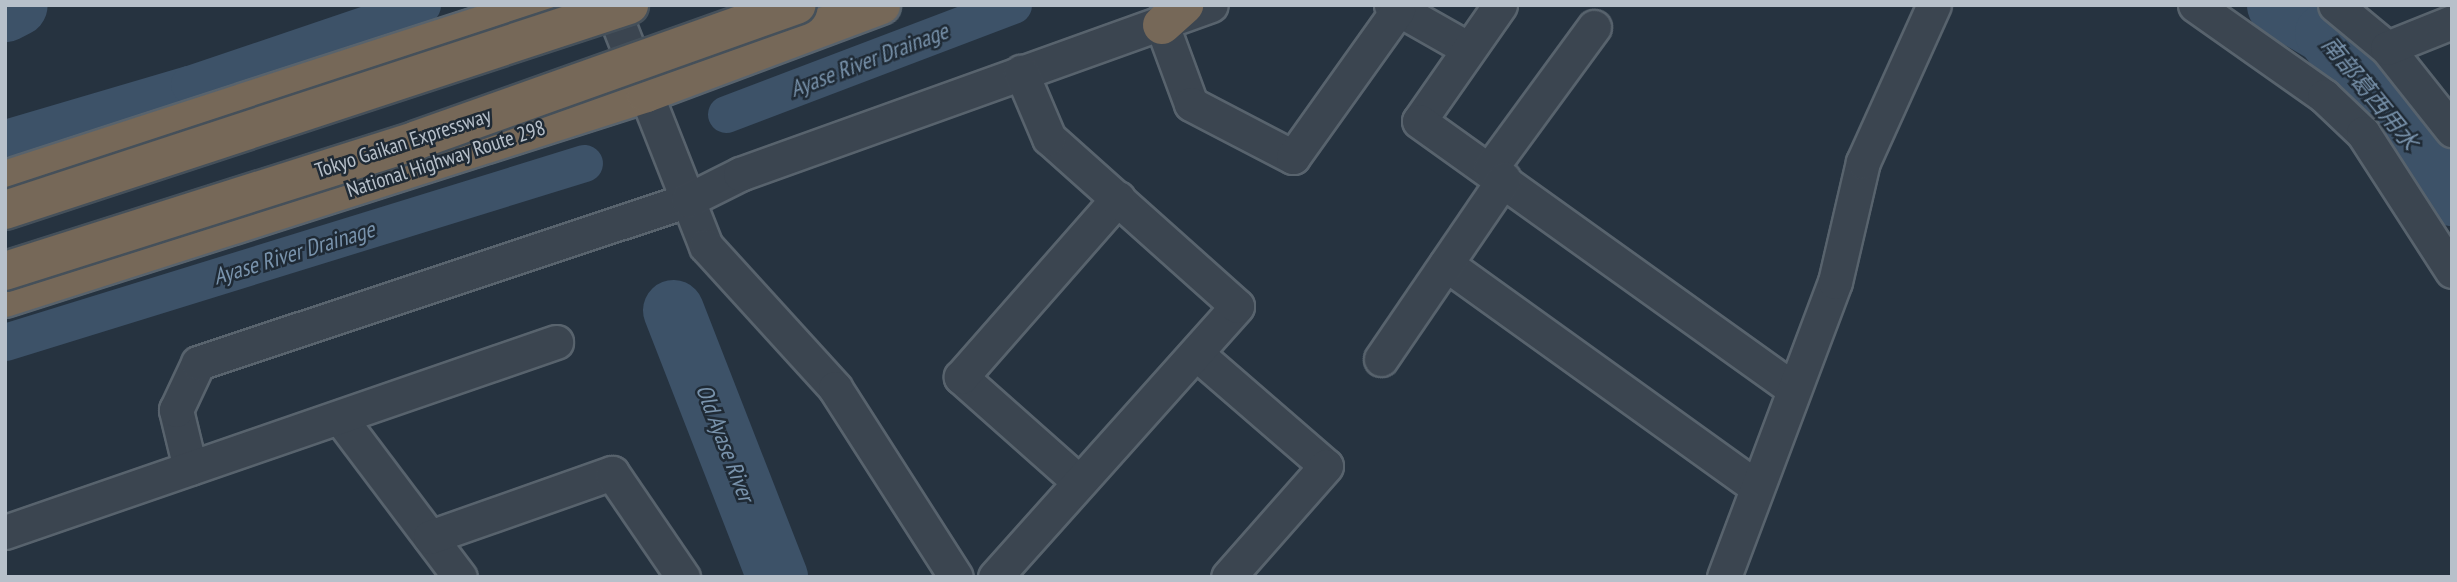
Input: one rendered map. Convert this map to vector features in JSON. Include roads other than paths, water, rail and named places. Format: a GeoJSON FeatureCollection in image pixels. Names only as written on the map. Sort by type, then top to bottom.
{"type":"FeatureCollection","features":[{"type":"Feature","properties":{"kind":"highway"},"geometry":{"type":"LineString","coordinates":[[5,180],[544,5]]}},
{"type":"Feature","properties":{"kind":"highway"},"geometry":{"type":"LineString","coordinates":[[5,210],[629,5]]}},
{"type":"Feature","properties":{"kind":"highway","name":"Tokyo Gaikan Expressway"},"geometry":{"type":"LineString","coordinates":[[5,271],[416,140],[797,5]]}},
{"type":"Feature","properties":{"kind":"highway","name":"National Highway Route 298"},"geometry":{"type":"LineString","coordinates":[[5,298],[646,93],[881,5]]}},
{"type":"Feature","properties":{"kind":"street"},"geometry":{"type":"LineString","coordinates":[[611,5],[706,246],[835,388],[956,577]]}},
{"type":"Feature","properties":{"kind":"street"},"geometry":{"type":"LineString","coordinates":[[190,468],[176,410],[198,363],[688,200],[740,174],[1173,15],[1212,5]]}},
{"type":"Feature","properties":{"kind":"street"},"geometry":{"type":"LineString","coordinates":[[1500,5],[1467,48],[1419,121],[1497,174],[1792,388]]}},
{"type":"Feature","properties":{"kind":"street"},"geometry":{"type":"LineString","coordinates":[[1724,577],[1792,388],[1838,271],[1863,162],[1934,5]]}},
{"type":"Feature","properties":{"kind":"street"},"geometry":{"type":"LineString","coordinates":[[2195,5],[2324,96],[2362,133],[2452,271]]}},
{"type":"Feature","properties":{"kind":"street"},"geometry":{"type":"LineString","coordinates":[[2335,5],[2387,48],[2452,130]]}},
{"type":"Feature","properties":{"kind":"street"},"geometry":{"type":"LineString","coordinates":[[1173,15],[1191,104],[1293,157],[1395,8],[1467,48]]}},
{"type":"Feature","properties":{"kind":"street"},"geometry":{"type":"LineString","coordinates":[[2387,48],[2452,22]]}},
{"type":"Feature","properties":{"kind":"street"},"geometry":{"type":"LineString","coordinates":[[1381,359],[1446,264],[1497,174],[1594,27]]}},
{"type":"Feature","properties":{"kind":"street"},"geometry":{"type":"LineString","coordinates":[[995,577],[1078,481],[1198,355],[1237,306],[1049,138],[1021,72]]}},
{"type":"Feature","properties":{"kind":"street"},"geometry":{"type":"LineString","coordinates":[[1078,481],[961,377],[1118,198]]}},
{"type":"Feature","properties":{"kind":"street"},"geometry":{"type":"LineString","coordinates":[[1446,264],[1756,487]]}},
{"type":"Feature","properties":{"kind":"street"},"geometry":{"type":"LineString","coordinates":[[5,532],[556,342]]}},
{"type":"Feature","properties":{"kind":"street"},"geometry":{"type":"LineString","coordinates":[[1198,355],[1326,466],[1228,577]]}},
{"type":"Feature","properties":{"kind":"street"},"geometry":{"type":"LineString","coordinates":[[340,418],[460,577]]}},
{"type":"Feature","properties":{"kind":"street"},"geometry":{"type":"LineString","coordinates":[[430,537],[612,473],[682,577]]}},
{"type":"Feature","properties":{"kind":"waterway","name":"Old Ayase River"},"geometry":{"type":"LineString","coordinates":[[5,11],[17,5]]}},
{"type":"Feature","properties":{"kind":"waterway","name":"Ayase River Drainage"},"geometry":{"type":"LineString","coordinates":[[5,138],[189,84],[422,5]]}},
{"type":"Feature","properties":{"kind":"waterway","name":"Ayase River Drainage"},"geometry":{"type":"LineString","coordinates":[[726,114],[1013,5]]}},
{"type":"Feature","properties":{"kind":"waterway","name":"南部葛西用水"},"geometry":{"type":"LineString","coordinates":[[2277,5],[2325,33],[2452,195]]}},
{"type":"Feature","properties":{"kind":"waterway","name":"Ayase River Drainage"},"geometry":{"type":"LineString","coordinates":[[5,342],[584,163]]}},
{"type":"Feature","properties":{"kind":"waterway","name":"Old Ayase River"},"geometry":{"type":"LineString","coordinates":[[673,310],[777,577]]}}]}
